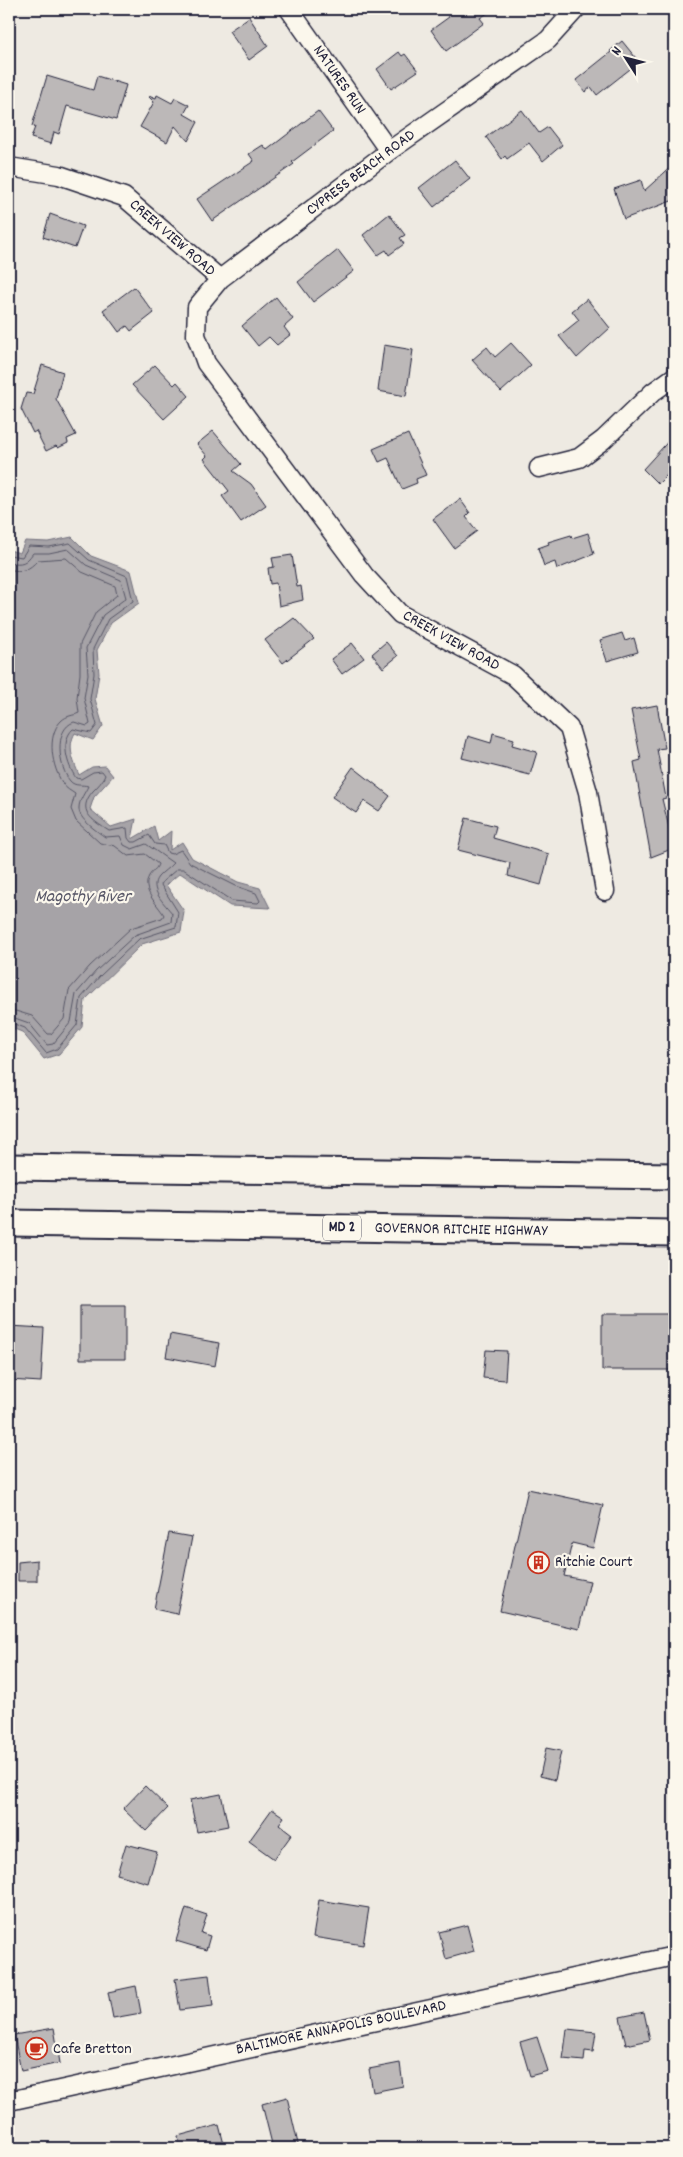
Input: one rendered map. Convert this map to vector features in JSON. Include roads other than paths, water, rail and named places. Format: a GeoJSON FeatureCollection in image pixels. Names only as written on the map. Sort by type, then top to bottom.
{"type":"FeatureCollection","features":[{"type":"Feature","properties":{"kind":"highway"},"geometry":{"type":"LineString","coordinates":[[9,1167],[674,1176]]}},
{"type":"Feature","properties":{"kind":"highway","name":"GOVERNOR RITCHIE HIGHWAY"},"geometry":{"type":"LineString","coordinates":[[9,1223],[674,1233]]}},
{"type":"Feature","properties":{"kind":"street","name":"NATURES RUN"},"geometry":{"type":"LineString","coordinates":[[288,9],[388,152]]}},
{"type":"Feature","properties":{"kind":"street","name":"CYPRESS BEACH ROAD"},"geometry":{"type":"LineString","coordinates":[[206,363],[196,336],[197,307],[220,279],[388,152],[548,40],[576,9]]}},
{"type":"Feature","properties":{"kind":"street","name":"CREEK VIEW ROAD"},"geometry":{"type":"LineString","coordinates":[[9,167],[59,175],[124,197],[220,279]]}},
{"type":"Feature","properties":{"kind":"street","name":"CREEK VIEW ROAD"},"geometry":{"type":"LineString","coordinates":[[206,363],[364,574],[400,614],[513,674],[569,728],[588,792],[605,891]]}},
{"type":"Feature","properties":{"kind":"street"},"geometry":{"type":"LineString","coordinates":[[539,468],[578,458],[603,440],[653,392],[674,378]]}},
{"type":"Feature","properties":{"kind":"street","name":"BALTIMORE ANNAPOLIS BOULEVARD"},"geometry":{"type":"LineString","coordinates":[[9,2101],[674,1956]]}},
{"type":"Feature","properties":{"kind":"water","name":"Magothy River"},"geometry":{"type":"Polygon","coordinates":[[[72,537],[91,556],[131,571],[139,603],[111,623],[97,650],[99,674],[95,699],[103,726],[93,740],[75,733],[71,743],[72,754],[79,775],[92,767],[105,766],[113,776],[94,797],[90,809],[111,827],[136,819],[132,839],[154,826],[158,841],[171,831],[170,850],[182,842],[192,858],[238,882],[260,888],[270,908],[230,906],[180,873],[166,885],[184,911],[181,932],[142,944],[85,1000],[82,1027],[59,1054],[44,1059],[22,1032],[9,1027],[9,550],[20,553],[25,541],[48,542],[72,537]]]}},
{"type":"Feature","properties":{"kind":"place","name":"Ritchie Court"},"geometry":{"type":"Point","coordinates":[539,1562]}},
{"type":"Feature","properties":{"kind":"place","name":"Cafe Bretton"},"geometry":{"type":"Point","coordinates":[37,2049]}}]}
